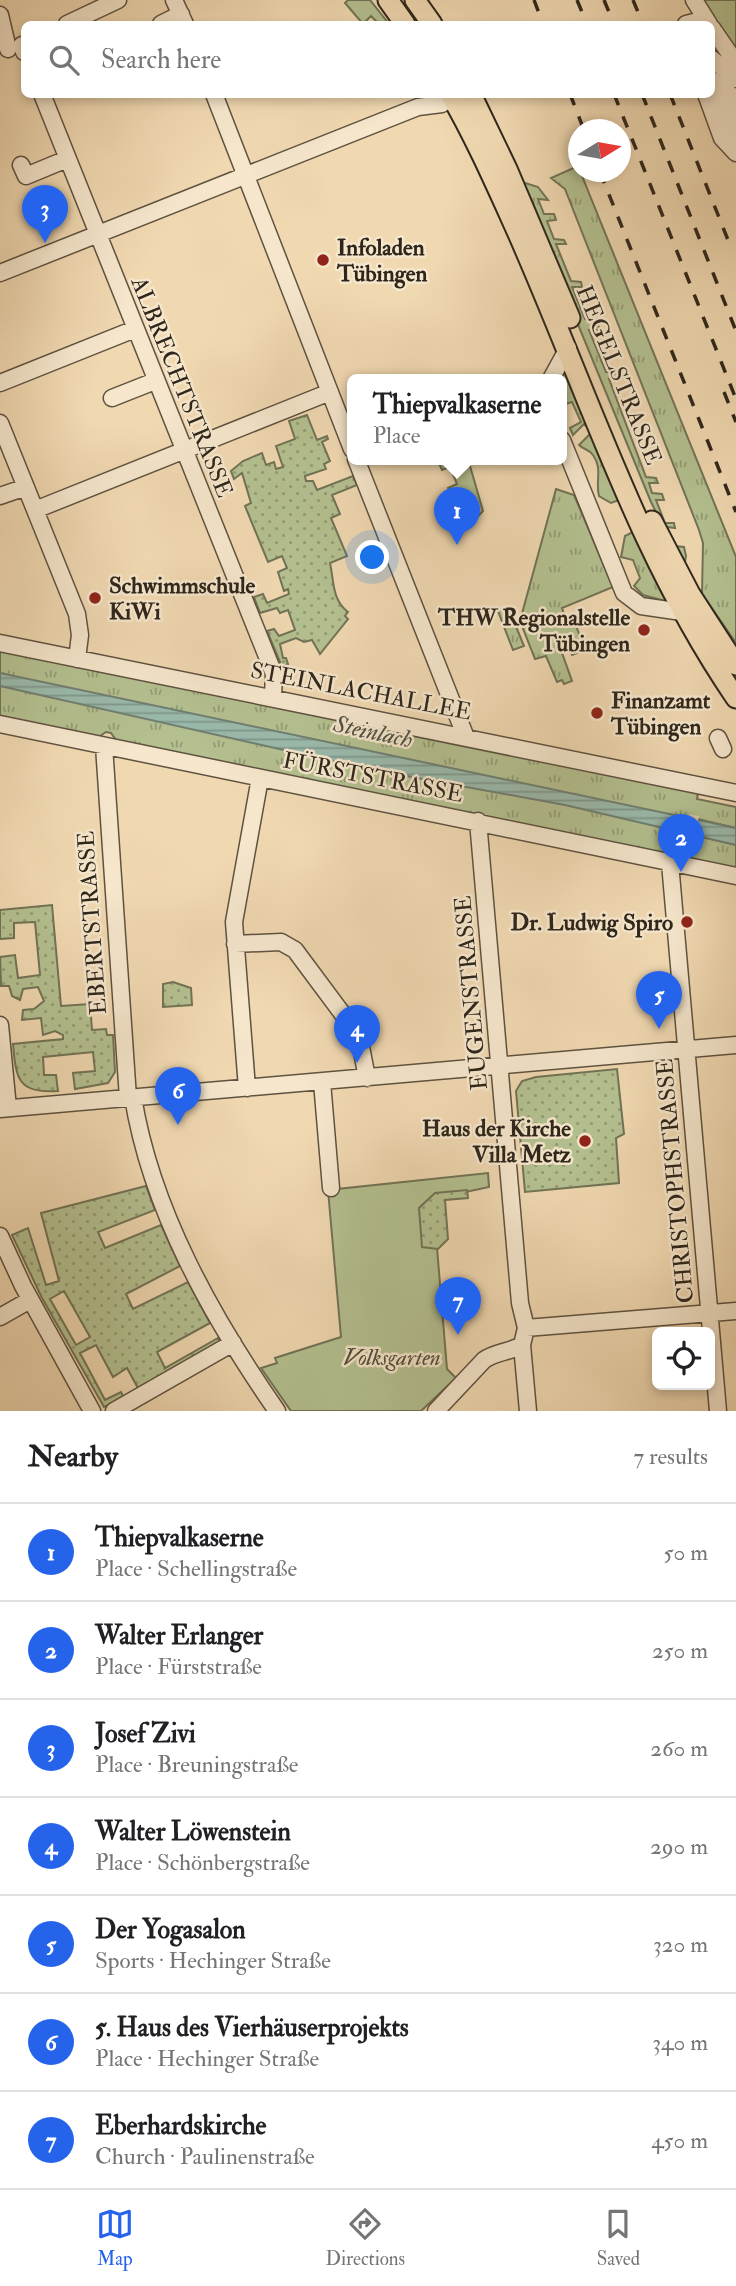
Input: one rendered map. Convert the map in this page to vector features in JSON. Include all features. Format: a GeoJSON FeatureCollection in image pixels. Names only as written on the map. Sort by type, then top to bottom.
{"type":"FeatureCollection","features":[{"type":"Feature","properties":{"kind":"main road"},"geometry":{"type":"LineString","coordinates":[[388,0],[403,21]]}},
{"type":"Feature","properties":{"kind":"main road"},"geometry":{"type":"LineString","coordinates":[[415,0],[430,21]]}},
{"type":"Feature","properties":{"kind":"main road","name":"HEGELSTRASSE"},"geometry":{"type":"LineString","coordinates":[[473,98],[508,169],[652,520],[690,594],[736,665]]}},
{"type":"Feature","properties":{"kind":"main road","name":"HEGELSTRASSE"},"geometry":{"type":"LineString","coordinates":[[446,99],[487,166],[568,348],[640,525],[682,612],[736,698]]}},
{"type":"Feature","properties":{"kind":"street"},"geometry":{"type":"LineString","coordinates":[[79,21],[118,0]]}},
{"type":"Feature","properties":{"kind":"street"},"geometry":{"type":"LineString","coordinates":[[694,0],[707,21]]}},
{"type":"Feature","properties":{"kind":"street"},"geometry":{"type":"LineString","coordinates":[[0,15],[16,48]]}},
{"type":"Feature","properties":{"kind":"street"},"geometry":{"type":"LineString","coordinates":[[715,33],[736,63]]}},
{"type":"Feature","properties":{"kind":"street"},"geometry":{"type":"LineString","coordinates":[[715,62],[736,79]]}},
{"type":"Feature","properties":{"kind":"street"},"geometry":{"type":"LineString","coordinates":[[715,82],[736,99]]}},
{"type":"Feature","properties":{"kind":"street","name":"ALBRECHTSTRASSE"},"geometry":{"type":"LineString","coordinates":[[44,98],[155,381],[163,418],[182,451],[274,674],[273,697]]}},
{"type":"Feature","properties":{"kind":"street"},"geometry":{"type":"LineString","coordinates":[[216,98],[347,436]]}},
{"type":"Feature","properties":{"kind":"street"},"geometry":{"type":"LineString","coordinates":[[709,98],[726,145],[736,153]]}},
{"type":"Feature","properties":{"kind":"street"},"geometry":{"type":"LineString","coordinates":[[713,98],[736,116]]}},
{"type":"Feature","properties":{"kind":"street"},"geometry":{"type":"LineString","coordinates":[[0,273],[246,174],[418,107],[446,99]]}},
{"type":"Feature","properties":{"kind":"street"},"geometry":{"type":"LineString","coordinates":[[713,115],[736,133]]}},
{"type":"Feature","properties":{"kind":"street"},"geometry":{"type":"LineString","coordinates":[[21,165],[26,176],[67,159]]}},
{"type":"Feature","properties":{"kind":"street"},"geometry":{"type":"LineString","coordinates":[[0,383],[135,329]]}},
{"type":"Feature","properties":{"kind":"street","name":"HEGELSTRASSE"},"geometry":{"type":"LineString","coordinates":[[554,374],[568,348]]}},
{"type":"Feature","properties":{"kind":"street"},"geometry":{"type":"LineString","coordinates":[[112,398],[155,381]]}},
{"type":"Feature","properties":{"kind":"street"},"geometry":{"type":"LineString","coordinates":[[35,510],[330,392]]}},
{"type":"Feature","properties":{"kind":"street"},"geometry":{"type":"LineString","coordinates":[[0,423],[77,614],[80,635],[77,659]]}},
{"type":"Feature","properties":{"kind":"street"},"geometry":{"type":"LineString","coordinates":[[567,453],[629,610],[682,612]]}},
{"type":"Feature","properties":{"kind":"street"},"geometry":{"type":"LineString","coordinates":[[358,465],[465,735]]}},
{"type":"Feature","properties":{"kind":"street"},"geometry":{"type":"LineString","coordinates":[[0,496],[26,487]]}},
{"type":"Feature","properties":{"kind":"street","name":"STEINLACHALLEE"},"geometry":{"type":"LineString","coordinates":[[0,643],[465,735],[736,793]]}},
{"type":"Feature","properties":{"kind":"street","name":"FÜRSTSTRASSE"},"geometry":{"type":"LineString","coordinates":[[0,724],[736,876]]}},
{"type":"Feature","properties":{"kind":"street","name":"EBERTSTRASSE"},"geometry":{"type":"LineString","coordinates":[[104,746],[130,1098],[149,1163],[191,1266],[233,1343],[278,1411]]}},
{"type":"Feature","properties":{"kind":"street"},"geometry":{"type":"LineString","coordinates":[[247,1088],[235,944],[236,899],[260,778]]}},
{"type":"Feature","properties":{"kind":"street","name":"STEINLACHALLEE"},"geometry":{"type":"LineString","coordinates":[[713,788],[736,786]]}},
{"type":"Feature","properties":{"kind":"street","name":"EUGENSTRASSE"},"geometry":{"type":"LineString","coordinates":[[478,821],[520,1303],[526,1328],[522,1345],[528,1411]]}},
{"type":"Feature","properties":{"kind":"street","name":"CHRISTOPHSTRASSE"},"geometry":{"type":"LineString","coordinates":[[670,863],[718,1411]]}},
{"type":"Feature","properties":{"kind":"street"},"geometry":{"type":"LineString","coordinates":[[235,944],[281,942],[295,950],[359,1036],[367,1078]]}},
{"type":"Feature","properties":{"kind":"street"},"geometry":{"type":"LineString","coordinates":[[0,1026],[4,1109],[736,1045]]}},
{"type":"Feature","properties":{"kind":"street"},"geometry":{"type":"LineString","coordinates":[[322,1082],[331,1188]]}},
{"type":"Feature","properties":{"kind":"street"},"geometry":{"type":"LineString","coordinates":[[0,1237],[30,1300],[92,1411]]}},
{"type":"Feature","properties":{"kind":"street"},"geometry":{"type":"LineString","coordinates":[[0,1317],[30,1300]]}},
{"type":"Feature","properties":{"kind":"street"},"geometry":{"type":"LineString","coordinates":[[526,1328],[736,1311]]}},
{"type":"Feature","properties":{"kind":"street"},"geometry":{"type":"LineString","coordinates":[[114,1411],[233,1343]]}},
{"type":"Feature","properties":{"kind":"street"},"geometry":{"type":"LineString","coordinates":[[436,1411],[484,1360],[522,1345]]}},
{"type":"Feature","properties":{"kind":"green space"},"geometry":{"type":"Polygon","coordinates":[[[348,0],[370,0],[387,21],[376,21],[371,16],[366,21],[360,21],[345,3],[348,0]]]}},
{"type":"Feature","properties":{"kind":"green space"},"geometry":{"type":"Polygon","coordinates":[[[696,0],[736,0],[736,49],[715,21],[696,0]]]}},
{"type":"Feature","properties":{"kind":"green space"},"geometry":{"type":"Polygon","coordinates":[[[568,170],[568,182],[584,182],[736,557],[736,643],[702,594],[703,543],[699,530],[565,189],[551,178],[568,170]]]}},
{"type":"Feature","properties":{"kind":"green space"},"geometry":{"type":"Polygon","coordinates":[[[519,181],[538,187],[548,200],[538,199],[544,214],[554,214],[556,220],[547,221],[554,239],[564,240],[566,244],[556,244],[571,281],[581,282],[582,287],[572,287],[585,319],[596,320],[600,330],[589,330],[606,372],[616,372],[619,380],[609,379],[646,477],[656,478],[658,483],[649,483],[652,493],[662,494],[664,500],[656,500],[665,523],[674,523],[675,528],[667,527],[675,546],[684,547],[684,568],[651,502],[519,181]]]}},
{"type":"Feature","properties":{"kind":"green space"},"geometry":{"type":"Polygon","coordinates":[[[567,374],[669,602],[643,595],[634,586],[640,578],[633,560],[621,557],[625,536],[633,532],[619,500],[611,503],[599,496],[596,460],[579,445],[592,432],[584,424],[573,435],[570,428],[581,422],[572,402],[567,404],[567,374]]]}},
{"type":"Feature","properties":{"kind":"green space"},"geometry":{"type":"Polygon","coordinates":[[[307,415],[317,440],[327,436],[328,439],[322,442],[330,461],[324,464],[326,469],[305,476],[306,481],[313,481],[317,490],[353,476],[357,485],[332,495],[340,514],[331,518],[347,556],[330,563],[336,596],[348,612],[345,616],[348,619],[320,654],[312,640],[304,642],[296,638],[280,644],[283,658],[286,658],[288,664],[282,667],[267,631],[274,629],[279,636],[295,630],[288,610],[280,613],[277,608],[260,613],[254,597],[263,594],[267,603],[289,594],[288,589],[284,591],[278,572],[287,568],[282,556],[268,562],[245,506],[251,503],[242,473],[234,479],[231,471],[243,461],[262,453],[266,465],[274,462],[276,469],[283,467],[276,446],[295,439],[289,421],[307,415]]]}},
{"type":"Feature","properties":{"kind":"green space"},"geometry":{"type":"Polygon","coordinates":[[[440,465],[470,465],[483,511],[473,522],[464,526],[448,488],[457,484],[450,467],[442,470],[440,465]]]}},
{"type":"Feature","properties":{"kind":"green space"},"geometry":{"type":"Polygon","coordinates":[[[556,489],[574,495],[613,587],[562,608],[568,625],[575,623],[585,650],[572,655],[569,647],[561,650],[572,681],[564,684],[562,680],[557,682],[546,656],[535,659],[520,621],[556,489]]]}},
{"type":"Feature","properties":{"kind":"green space"},"geometry":{"type":"Polygon","coordinates":[[[508,607],[524,646],[513,650],[498,611],[508,607]]]}},
{"type":"Feature","properties":{"kind":"green space"},"geometry":{"type":"Polygon","coordinates":[[[0,643],[700,786],[697,799],[736,807],[736,828],[693,818],[689,834],[736,845],[736,876],[123,750],[111,733],[106,732],[89,743],[0,724],[0,643]]]}},
{"type":"Feature","properties":{"kind":"green space"},"geometry":{"type":"Polygon","coordinates":[[[52,905],[61,1006],[90,1004],[92,1030],[106,1029],[107,1035],[113,1035],[115,1072],[108,1083],[75,1089],[73,1073],[95,1071],[93,1052],[43,1057],[44,1075],[56,1075],[58,1091],[27,1087],[18,1075],[13,1044],[63,1039],[63,1035],[55,1031],[43,1035],[41,1018],[22,1020],[23,1010],[34,1009],[44,1001],[38,987],[23,989],[20,1000],[12,996],[9,986],[1,986],[0,957],[15,955],[18,978],[40,975],[35,922],[14,923],[14,938],[0,939],[0,910],[52,905]]]}},
{"type":"Feature","properties":{"kind":"green space"},"geometry":{"type":"Polygon","coordinates":[[[173,982],[191,988],[192,1005],[163,1007],[163,984],[173,982]]]}},
{"type":"Feature","properties":{"kind":"green space"},"geometry":{"type":"Polygon","coordinates":[[[617,1069],[624,1134],[616,1138],[619,1183],[525,1192],[516,1091],[522,1081],[536,1077],[617,1069]]]}},
{"type":"Feature","properties":{"kind":"green space","name":"Volksgarten"},"geometry":{"type":"Polygon","coordinates":[[[488,1173],[489,1187],[433,1199],[447,1369],[456,1378],[421,1411],[291,1411],[261,1368],[277,1363],[275,1358],[341,1337],[328,1190],[488,1173]]]}},
{"type":"Feature","properties":{"kind":"green space"},"geometry":{"type":"Polygon","coordinates":[[[146,1186],[155,1210],[98,1232],[105,1248],[161,1225],[180,1266],[126,1294],[133,1309],[188,1282],[210,1323],[157,1352],[165,1368],[218,1338],[220,1341],[139,1390],[127,1368],[113,1377],[96,1345],[80,1353],[105,1400],[121,1392],[124,1398],[104,1407],[42,1298],[12,1235],[28,1228],[46,1285],[59,1281],[41,1213],[146,1186]],[[64,1291],[50,1299],[76,1345],[90,1337],[64,1291]]]}},
{"type":"Feature","properties":{"kind":"green space"},"geometry":{"type":"Polygon","coordinates":[[[467,1190],[468,1198],[445,1200],[448,1239],[438,1249],[422,1247],[419,1208],[435,1193],[467,1190]]]}},
{"type":"Feature","properties":{"kind":"shaded area"},"geometry":{"type":"Polygon","coordinates":[[[0,673],[736,828],[736,845],[565,805],[368,769],[0,686],[0,673]]]}},
{"type":"Feature","properties":{"kind":"pier"},"geometry":{"type":"Polygon","coordinates":[[[689,814],[699,816],[694,839],[684,836],[689,814]]]}},
{"type":"Feature","properties":{"kind":"railway"},"geometry":{"type":"LineString","coordinates":[[534,0],[542,21]]}},
{"type":"Feature","properties":{"kind":"railway"},"geometry":{"type":"LineString","coordinates":[[577,0],[586,21]]}},
{"type":"Feature","properties":{"kind":"railway"},"geometry":{"type":"LineString","coordinates":[[604,0],[613,21]]}},
{"type":"Feature","properties":{"kind":"railway"},"geometry":{"type":"LineString","coordinates":[[633,0],[642,21]]}},
{"type":"Feature","properties":{"kind":"railway"},"geometry":{"type":"LineString","coordinates":[[572,98],[580,119]]}},
{"type":"Feature","properties":{"kind":"railway"},"geometry":{"type":"LineString","coordinates":[[616,98],[736,399]]}},
{"type":"Feature","properties":{"kind":"railway"},"geometry":{"type":"LineString","coordinates":[[644,98],[736,331]]}},
{"type":"Feature","properties":{"kind":"railway"},"geometry":{"type":"LineString","coordinates":[[672,98],[728,240]]}},
{"type":"Feature","properties":{"kind":"railway"},"geometry":{"type":"LineString","coordinates":[[604,182],[736,512]]}},
{"type":"Feature","properties":{"kind":"railway"},"geometry":{"type":"LineString","coordinates":[[724,392],[736,422]]}},
{"type":"Feature","properties":{"kind":"place","name":"Josef Zivi"},"geometry":{"type":"Point","coordinates":[45,243]}},
{"type":"Feature","properties":{"kind":"place","name":"Infoladen Tübingen"},"geometry":{"type":"Point","coordinates":[323,260]}},
{"type":"Feature","properties":{"kind":"place","name":"Thiepvalkaserne"},"geometry":{"type":"Point","coordinates":[457,545]}},
{"type":"Feature","properties":{"kind":"place","name":"Schwimmschule KiWi"},"geometry":{"type":"Point","coordinates":[95,598]}},
{"type":"Feature","properties":{"kind":"place","name":"THW Regionalstelle Tübingen"},"geometry":{"type":"Point","coordinates":[644,630]}},
{"type":"Feature","properties":{"kind":"place","name":"Finanzamt Tübingen"},"geometry":{"type":"Point","coordinates":[597,713]}},
{"type":"Feature","properties":{"kind":"place","name":"Walter Erlanger"},"geometry":{"type":"Point","coordinates":[681,872]}},
{"type":"Feature","properties":{"kind":"place","name":"Dr. Ludwig Spiro"},"geometry":{"type":"Point","coordinates":[687,922]}},
{"type":"Feature","properties":{"kind":"place","name":"Der Yogasalon"},"geometry":{"type":"Point","coordinates":[659,1029]}},
{"type":"Feature","properties":{"kind":"place","name":"Walter Löwenstein"},"geometry":{"type":"Point","coordinates":[357,1063]}},
{"type":"Feature","properties":{"kind":"place","name":"5. Haus des Vierhäuserprojekts"},"geometry":{"type":"Point","coordinates":[178,1125]}},
{"type":"Feature","properties":{"kind":"place","name":"Haus der Kirche Villa Metz"},"geometry":{"type":"Point","coordinates":[585,1141]}},
{"type":"Feature","properties":{"kind":"place","name":"Eberhardskirche"},"geometry":{"type":"Point","coordinates":[458,1335]}},
{"type":"Feature","properties":{"kind":"water label","name":"Steinlach"},"geometry":{"type":"Point","coordinates":[373,732]}}]}
